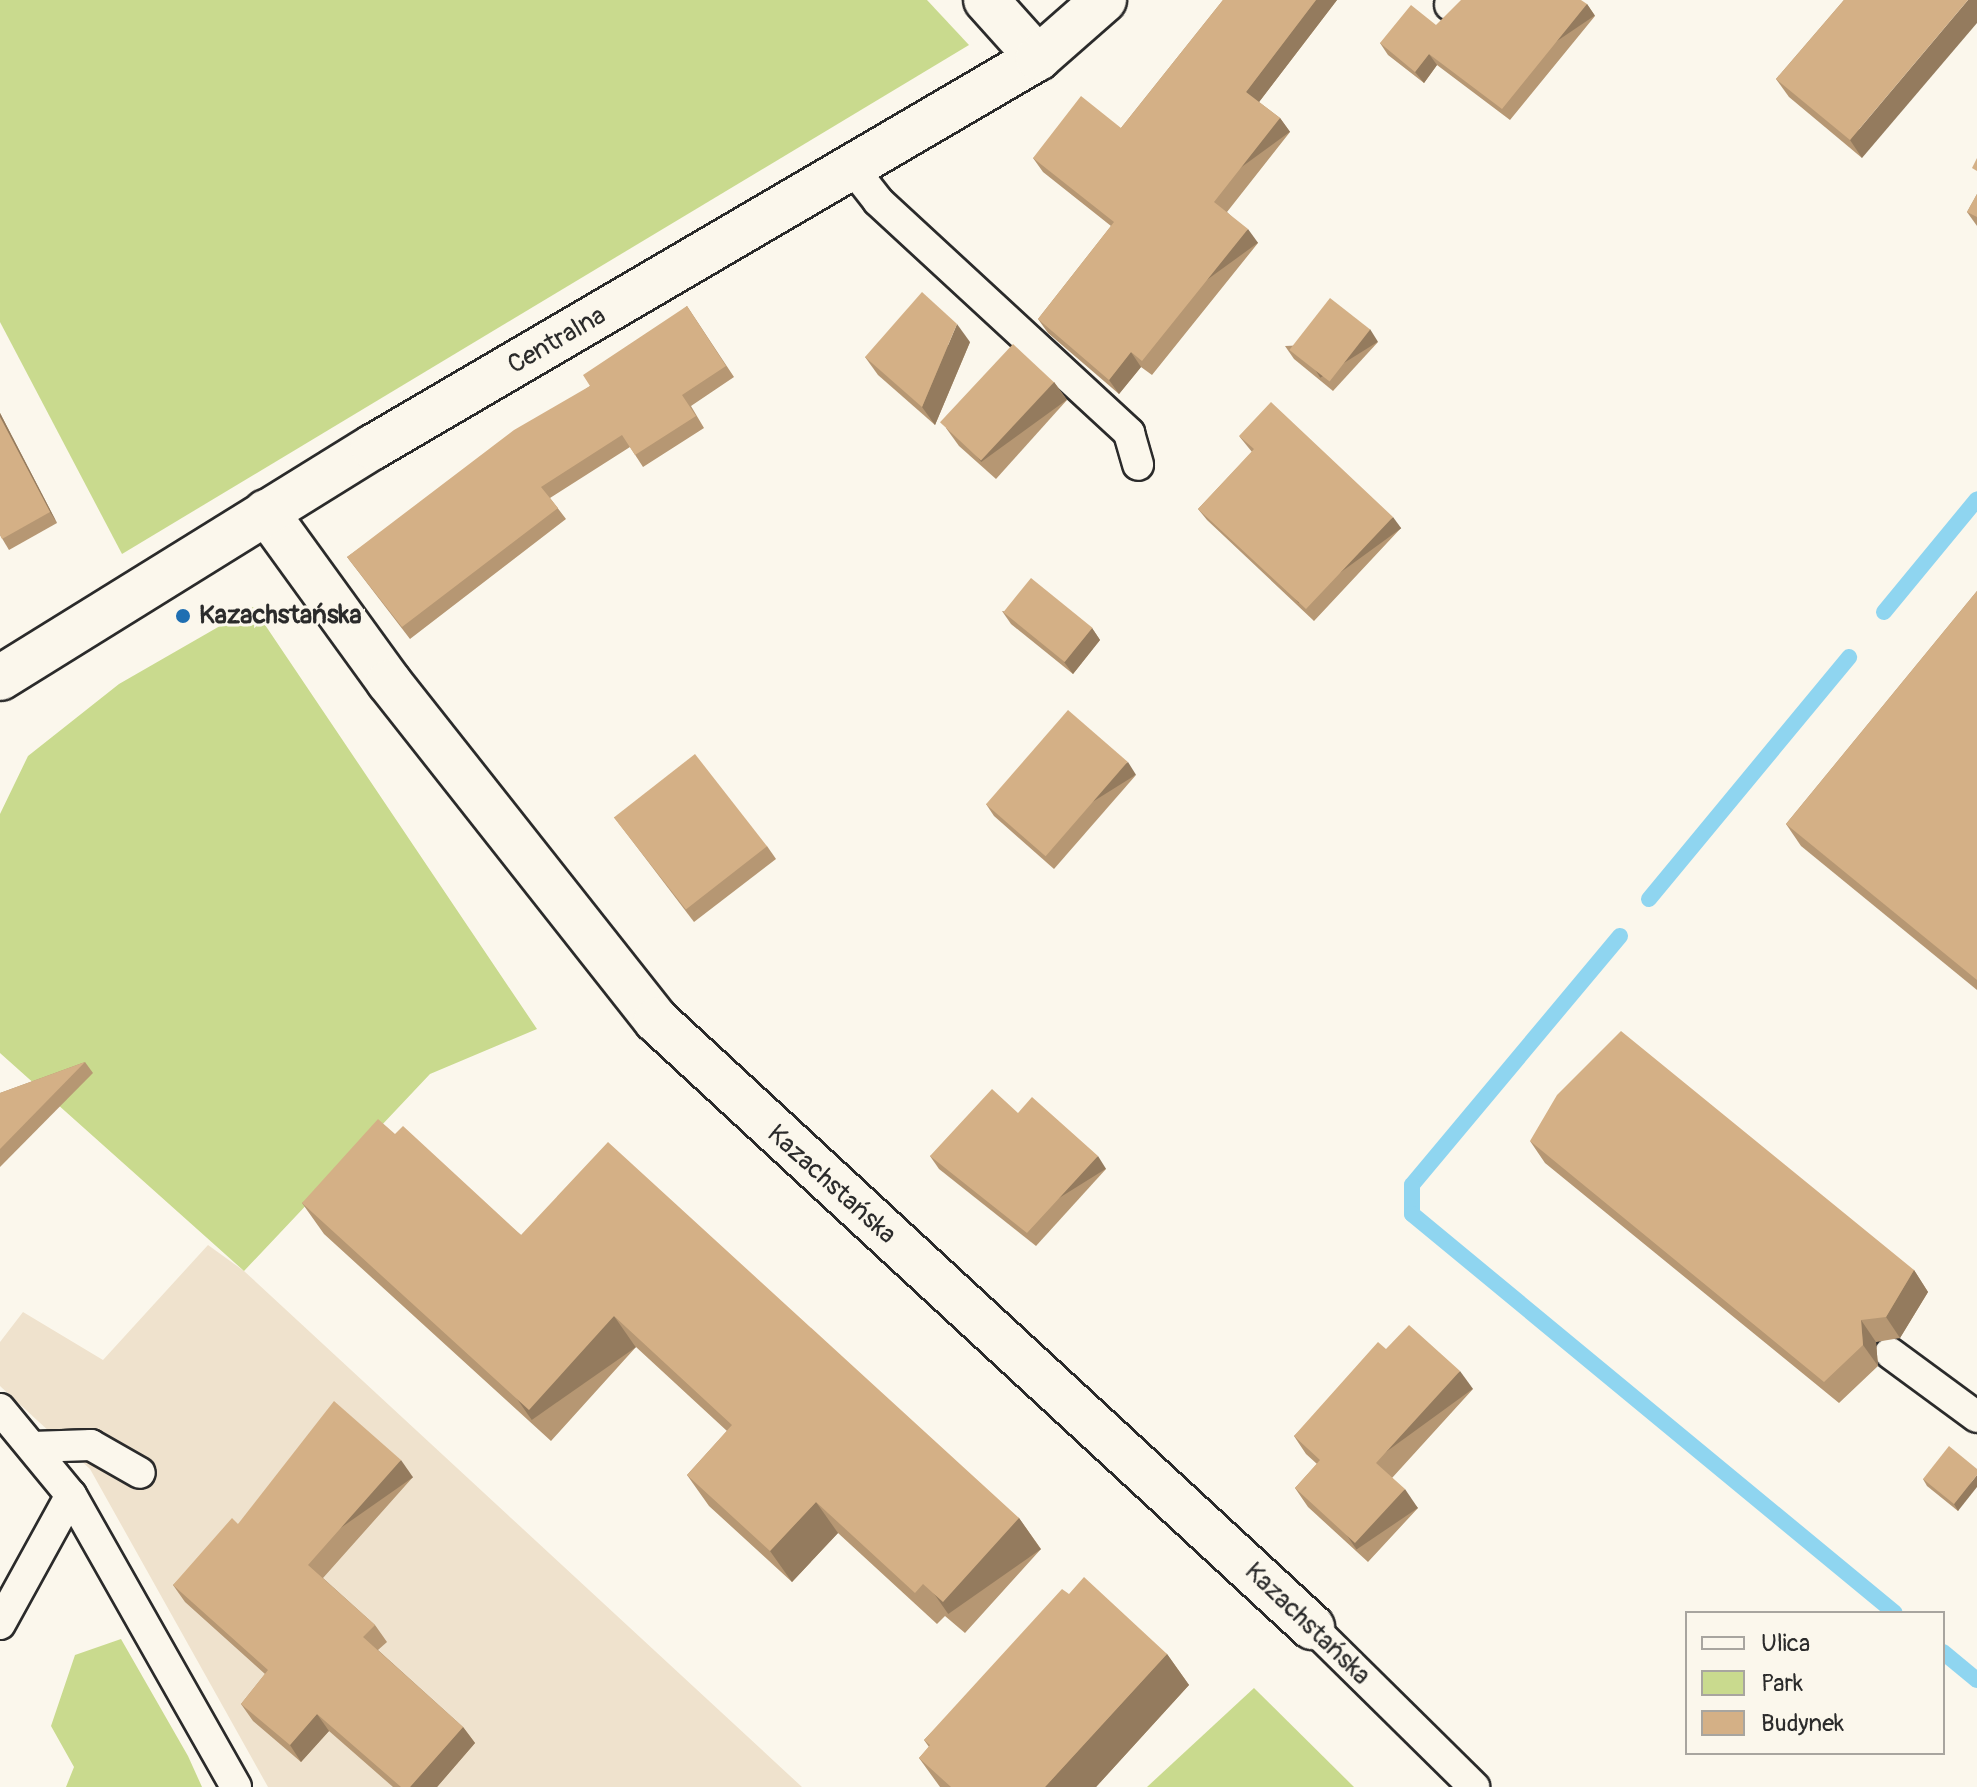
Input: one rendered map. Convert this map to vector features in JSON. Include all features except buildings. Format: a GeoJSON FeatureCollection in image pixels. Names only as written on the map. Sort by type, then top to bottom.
{"type":"FeatureCollection","features":[{"type":"Feature","properties":{"kind":"street"},"geometry":{"type":"LineString","coordinates":[[986,0],[1038,58]]}},
{"type":"Feature","properties":{"kind":"street","name":"Centralna"},"geometry":{"type":"LineString","coordinates":[[1,679],[266,512],[854,170],[1038,58],[1104,0]]}},
{"type":"Feature","properties":{"kind":"street","name":"Kazachstańska"},"geometry":{"type":"LineString","coordinates":[[266,512],[398,694],[656,1020],[1312,1627]]}},
{"type":"Feature","properties":{"kind":"lane"},"geometry":{"type":"LineString","coordinates":[[854,170],[878,201],[1129,433],[1138,465]]}},
{"type":"Feature","properties":{"kind":"lane"},"geometry":{"type":"LineString","coordinates":[[1890,1353],[1977,1417]]}},
{"type":"Feature","properties":{"kind":"lane"},"geometry":{"type":"LineString","coordinates":[[0,1409],[71,1495],[236,1787]]}},
{"type":"Feature","properties":{"kind":"lane"},"geometry":{"type":"LineString","coordinates":[[32,1447],[91,1445],[140,1473]]}},
{"type":"Feature","properties":{"kind":"lane"},"geometry":{"type":"LineString","coordinates":[[0,1624],[71,1495]]}},
{"type":"Feature","properties":{"kind":"lane","name":"Kazachstańska"},"geometry":{"type":"LineString","coordinates":[[1312,1627],[1474,1787]]}},
{"type":"Feature","properties":{"kind":"shaded area"},"geometry":{"type":"Polygon","coordinates":[[[208,1245],[244,1271],[802,1787],[268,1787],[90,1469],[0,1386],[0,1342],[23,1312],[103,1360],[208,1245]]]}},
{"type":"Feature","properties":{"kind":"green space"},"geometry":{"type":"Polygon","coordinates":[[[0,0],[927,0],[969,45],[122,554],[0,322],[0,0]]]}},
{"type":"Feature","properties":{"kind":"green space"},"geometry":{"type":"Polygon","coordinates":[[[253,607],[537,1029],[430,1074],[244,1271],[0,1053],[0,814],[28,756],[119,684],[253,607]]]}},
{"type":"Feature","properties":{"kind":"green space"},"geometry":{"type":"Polygon","coordinates":[[[121,1639],[188,1756],[202,1787],[66,1787],[74,1767],[51,1726],[75,1655],[121,1639]]]}},
{"type":"Feature","properties":{"kind":"green space"},"geometry":{"type":"Polygon","coordinates":[[[1254,1688],[1354,1787],[1147,1787],[1254,1688]]]}},
{"type":"Feature","properties":{"kind":"waterway"},"geometry":{"type":"LineString","coordinates":[[1884,612],[1977,499]]}},
{"type":"Feature","properties":{"kind":"waterway"},"geometry":{"type":"LineString","coordinates":[[1649,899],[1849,657]]}},
{"type":"Feature","properties":{"kind":"waterway"},"geometry":{"type":"LineString","coordinates":[[1620,936],[1412,1185],[1412,1214],[1893,1611]]}},
{"type":"Feature","properties":{"kind":"waterway"},"geometry":{"type":"LineString","coordinates":[[1945,1654],[1977,1680]]}},
{"type":"Feature","properties":{"kind":"place","name":"Kazachstańska"},"geometry":{"type":"Point","coordinates":[183,616]}}]}
